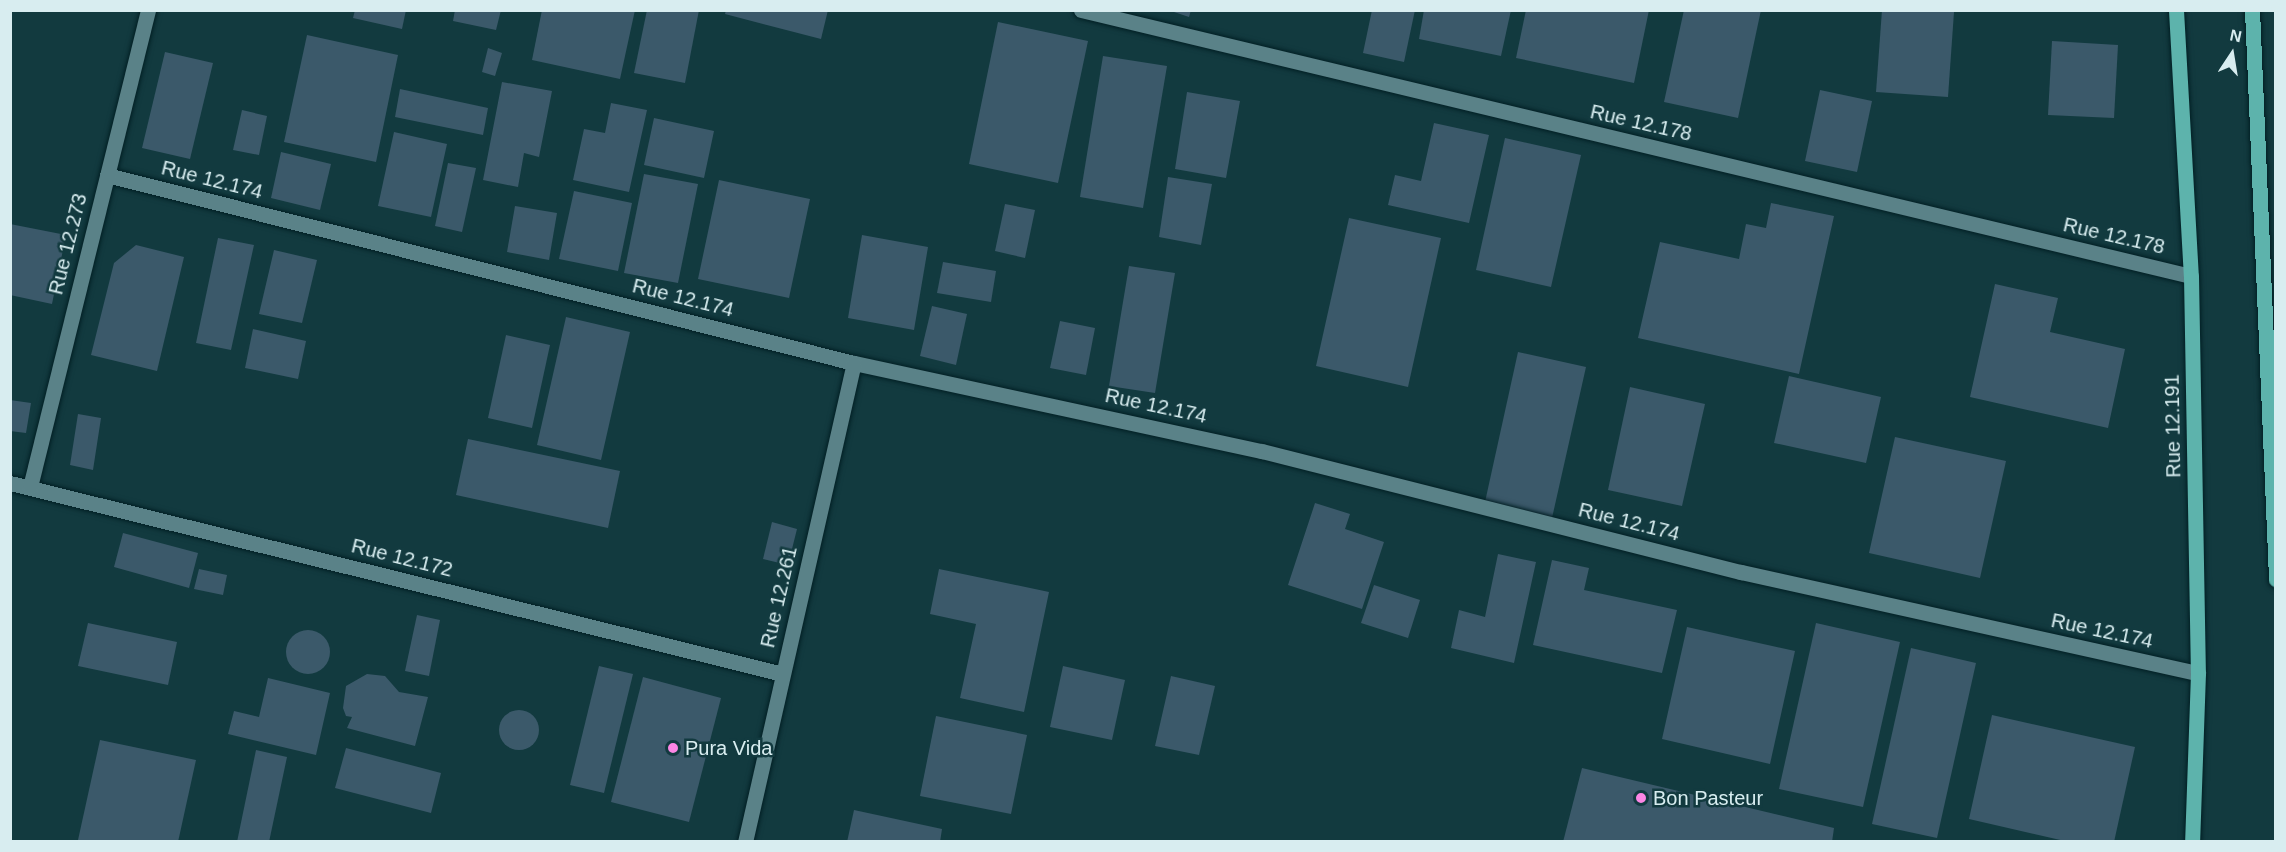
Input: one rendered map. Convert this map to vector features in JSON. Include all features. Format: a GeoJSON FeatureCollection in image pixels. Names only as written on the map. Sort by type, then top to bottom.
{"type":"FeatureCollection","features":[{"type":"Feature","properties":{"kind":"main road","name":"Rue 12.191"},"geometry":{"type":"LineString","coordinates":[[2176,10],[2192,276],[2198,673],[2192,842]]}},
{"type":"Feature","properties":{"kind":"main road"},"geometry":{"type":"LineString","coordinates":[[2252,10],[2273,415],[2276,579]]}},
{"type":"Feature","properties":{"kind":"street","name":"Rue 12.273"},"geometry":{"type":"LineString","coordinates":[[30,488],[148,10]]}},
{"type":"Feature","properties":{"kind":"street","name":"Rue 12.178"},"geometry":{"type":"LineString","coordinates":[[1081,10],[2192,276]]}},
{"type":"Feature","properties":{"kind":"street","name":"Rue 12.174"},"geometry":{"type":"LineString","coordinates":[[107,175],[854,363],[1262,450],[1741,572],[2198,673]]}},
{"type":"Feature","properties":{"kind":"street","name":"Rue 12.261"},"geometry":{"type":"LineString","coordinates":[[745,842],[854,363]]}},
{"type":"Feature","properties":{"kind":"street","name":"Rue 12.172"},"geometry":{"type":"LineString","coordinates":[[10,483],[783,674]]}},
{"type":"Feature","properties":{"kind":"building"},"geometry":{"type":"Polygon","coordinates":[[[355,10],[406,10],[402,29],[353,18],[355,10]]]}},
{"type":"Feature","properties":{"kind":"building"},"geometry":{"type":"Polygon","coordinates":[[[455,10],[501,10],[496,30],[453,21],[455,10]]]}},
{"type":"Feature","properties":{"kind":"building"},"geometry":{"type":"Polygon","coordinates":[[[542,10],[635,10],[620,79],[532,60],[542,10]]]}},
{"type":"Feature","properties":{"kind":"building"},"geometry":{"type":"Polygon","coordinates":[[[647,10],[699,10],[685,83],[634,73],[647,10]]]}},
{"type":"Feature","properties":{"kind":"building"},"geometry":{"type":"Polygon","coordinates":[[[726,10],[828,10],[821,39],[725,14],[726,10]]]}},
{"type":"Feature","properties":{"kind":"building"},"geometry":{"type":"Polygon","coordinates":[[[1168,10],[1191,10],[1189,17],[1168,10]]]}},
{"type":"Feature","properties":{"kind":"building"},"geometry":{"type":"Polygon","coordinates":[[[1372,10],[1415,10],[1404,62],[1363,53],[1372,10]]]}},
{"type":"Feature","properties":{"kind":"building"},"geometry":{"type":"Polygon","coordinates":[[[1424,10],[1511,10],[1501,56],[1419,39],[1424,10]]]}},
{"type":"Feature","properties":{"kind":"building"},"geometry":{"type":"Polygon","coordinates":[[[1526,10],[1649,10],[1634,83],[1516,58],[1526,10]]]}},
{"type":"Feature","properties":{"kind":"building"},"geometry":{"type":"Polygon","coordinates":[[[1684,10],[1761,10],[1738,118],[1664,102],[1684,10]]]}},
{"type":"Feature","properties":{"kind":"building"},"geometry":{"type":"Polygon","coordinates":[[[1882,10],[1954,12],[1948,97],[1876,92],[1882,10]]]}},
{"type":"Feature","properties":{"kind":"building"},"geometry":{"type":"Polygon","coordinates":[[[998,22],[1088,41],[1058,183],[969,164],[998,22]]]}},
{"type":"Feature","properties":{"kind":"building"},"geometry":{"type":"Polygon","coordinates":[[[307,35],[398,55],[376,162],[284,142],[307,35]]]}},
{"type":"Feature","properties":{"kind":"building"},"geometry":{"type":"Polygon","coordinates":[[[2052,41],[2118,45],[2114,118],[2048,115],[2052,41]]]}},
{"type":"Feature","properties":{"kind":"building"},"geometry":{"type":"Polygon","coordinates":[[[488,48],[502,53],[495,76],[482,72],[488,48]]]}},
{"type":"Feature","properties":{"kind":"building"},"geometry":{"type":"Polygon","coordinates":[[[165,52],[213,63],[190,159],[142,148],[165,52]]]}},
{"type":"Feature","properties":{"kind":"building"},"geometry":{"type":"Polygon","coordinates":[[[1103,56],[1167,66],[1143,208],[1080,197],[1103,56]]]}},
{"type":"Feature","properties":{"kind":"building"},"geometry":{"type":"Polygon","coordinates":[[[502,82],[552,91],[539,157],[524,153],[518,187],[483,180],[502,82]]]}},
{"type":"Feature","properties":{"kind":"building"},"geometry":{"type":"Polygon","coordinates":[[[400,89],[488,108],[483,135],[395,117],[400,89]]]}},
{"type":"Feature","properties":{"kind":"building"},"geometry":{"type":"Polygon","coordinates":[[[1820,90],[1872,101],[1857,172],[1805,161],[1820,90]]]}},
{"type":"Feature","properties":{"kind":"building"},"geometry":{"type":"Polygon","coordinates":[[[1187,92],[1240,101],[1226,178],[1175,169],[1187,92]]]}},
{"type":"Feature","properties":{"kind":"building"},"geometry":{"type":"Polygon","coordinates":[[[611,103],[647,110],[629,192],[573,180],[584,129],[605,133],[611,103]]]}},
{"type":"Feature","properties":{"kind":"building"},"geometry":{"type":"Polygon","coordinates":[[[242,110],[267,116],[259,155],[233,150],[242,110]]]}},
{"type":"Feature","properties":{"kind":"building"},"geometry":{"type":"Polygon","coordinates":[[[654,118],[714,131],[704,178],[644,165],[654,118]]]}},
{"type":"Feature","properties":{"kind":"building"},"geometry":{"type":"Polygon","coordinates":[[[1434,123],[1489,135],[1469,223],[1388,205],[1395,175],[1421,181],[1434,123]]]}},
{"type":"Feature","properties":{"kind":"building"},"geometry":{"type":"Polygon","coordinates":[[[394,132],[447,144],[431,217],[378,206],[394,132]]]}},
{"type":"Feature","properties":{"kind":"building"},"geometry":{"type":"Polygon","coordinates":[[[1505,138],[1581,155],[1551,287],[1476,270],[1505,138]]]}},
{"type":"Feature","properties":{"kind":"building"},"geometry":{"type":"Polygon","coordinates":[[[281,152],[331,164],[320,210],[271,198],[281,152]]]}},
{"type":"Feature","properties":{"kind":"building"},"geometry":{"type":"Polygon","coordinates":[[[448,163],[476,168],[462,232],[435,226],[448,163]]]}},
{"type":"Feature","properties":{"kind":"building"},"geometry":{"type":"Polygon","coordinates":[[[644,174],[698,184],[678,283],[624,273],[644,174]]]}},
{"type":"Feature","properties":{"kind":"building"},"geometry":{"type":"Polygon","coordinates":[[[1168,177],[1212,184],[1201,245],[1159,237],[1168,177]]]}},
{"type":"Feature","properties":{"kind":"building"},"geometry":{"type":"Polygon","coordinates":[[[719,180],[810,199],[789,298],[698,279],[719,180]]]}},
{"type":"Feature","properties":{"kind":"building"},"geometry":{"type":"Polygon","coordinates":[[[574,191],[632,203],[618,271],[559,259],[574,191]]]}},
{"type":"Feature","properties":{"kind":"building"},"geometry":{"type":"Polygon","coordinates":[[[1771,203],[1834,216],[1799,374],[1638,338],[1660,242],[1739,259],[1746,224],[1766,228],[1771,203]]]}},
{"type":"Feature","properties":{"kind":"building"},"geometry":{"type":"Polygon","coordinates":[[[1005,204],[1035,210],[1025,258],[995,251],[1005,204]]]}},
{"type":"Feature","properties":{"kind":"building"},"geometry":{"type":"Polygon","coordinates":[[[515,206],[557,213],[549,260],[507,252],[515,206]]]}},
{"type":"Feature","properties":{"kind":"building"},"geometry":{"type":"Polygon","coordinates":[[[1349,218],[1441,238],[1408,387],[1316,366],[1349,218]]]}},
{"type":"Feature","properties":{"kind":"building"},"geometry":{"type":"Polygon","coordinates":[[[10,224],[66,235],[52,304],[10,295],[10,224]]]}},
{"type":"Feature","properties":{"kind":"building"},"geometry":{"type":"Polygon","coordinates":[[[862,235],[928,247],[914,330],[848,318],[862,235]]]}},
{"type":"Feature","properties":{"kind":"building"},"geometry":{"type":"Polygon","coordinates":[[[218,238],[254,245],[231,350],[196,343],[218,238]]]}},
{"type":"Feature","properties":{"kind":"building"},"geometry":{"type":"Polygon","coordinates":[[[136,245],[184,257],[157,371],[91,355],[114,263],[136,245]]]}},
{"type":"Feature","properties":{"kind":"building"},"geometry":{"type":"Polygon","coordinates":[[[274,250],[317,260],[302,323],[259,314],[274,250]]]}},
{"type":"Feature","properties":{"kind":"building"},"geometry":{"type":"Polygon","coordinates":[[[943,262],[996,271],[991,302],[937,293],[943,262]]]}},
{"type":"Feature","properties":{"kind":"building"},"geometry":{"type":"Polygon","coordinates":[[[1129,266],[1175,273],[1155,393],[1109,386],[1129,266]]]}},
{"type":"Feature","properties":{"kind":"building"},"geometry":{"type":"Polygon","coordinates":[[[1995,284],[2058,298],[2050,332],[2125,349],[2108,428],[1970,397],[1995,284]]]}},
{"type":"Feature","properties":{"kind":"building"},"geometry":{"type":"Polygon","coordinates":[[[932,306],[967,314],[956,365],[920,356],[932,306]]]}},
{"type":"Feature","properties":{"kind":"building"},"geometry":{"type":"Polygon","coordinates":[[[566,317],[630,332],[601,460],[537,445],[566,317]]]}},
{"type":"Feature","properties":{"kind":"building"},"geometry":{"type":"Polygon","coordinates":[[[1060,321],[1095,328],[1086,375],[1050,368],[1060,321]]]}},
{"type":"Feature","properties":{"kind":"building"},"geometry":{"type":"Polygon","coordinates":[[[253,329],[306,341],[298,379],[245,368],[253,329]]]}},
{"type":"Feature","properties":{"kind":"building"},"geometry":{"type":"Polygon","coordinates":[[[506,335],[550,345],[532,428],[488,418],[506,335]]]}},
{"type":"Feature","properties":{"kind":"building"},"geometry":{"type":"Polygon","coordinates":[[[1518,352],[1586,367],[1552,518],[1485,502],[1518,352]]]}},
{"type":"Feature","properties":{"kind":"building"},"geometry":{"type":"Polygon","coordinates":[[[1789,376],[1881,397],[1866,463],[1774,443],[1789,376]]]}},
{"type":"Feature","properties":{"kind":"building"},"geometry":{"type":"Polygon","coordinates":[[[1630,387],[1705,404],[1682,506],[1608,490],[1630,387]]]}},
{"type":"Feature","properties":{"kind":"building"},"geometry":{"type":"Polygon","coordinates":[[[10,400],[31,403],[26,433],[10,431],[10,400]]]}},
{"type":"Feature","properties":{"kind":"building"},"geometry":{"type":"Polygon","coordinates":[[[78,414],[101,418],[93,470],[70,465],[78,414]]]}},
{"type":"Feature","properties":{"kind":"building"},"geometry":{"type":"Polygon","coordinates":[[[1895,437],[2006,461],[1980,578],[1869,553],[1895,437]]]}},
{"type":"Feature","properties":{"kind":"building"},"geometry":{"type":"Polygon","coordinates":[[[468,439],[620,471],[608,528],[456,495],[468,439]]]}},
{"type":"Feature","properties":{"kind":"building"},"geometry":{"type":"Polygon","coordinates":[[[1315,503],[1350,514],[1345,529],[1384,542],[1362,609],[1288,585],[1315,503]]]}},
{"type":"Feature","properties":{"kind":"building"},"geometry":{"type":"Polygon","coordinates":[[[772,522],[797,529],[788,565],[763,559],[772,522]]]}},
{"type":"Feature","properties":{"kind":"building"},"geometry":{"type":"Polygon","coordinates":[[[123,533],[198,553],[189,588],[114,567],[123,533]]]}},
{"type":"Feature","properties":{"kind":"building"},"geometry":{"type":"Polygon","coordinates":[[[1498,554],[1536,562],[1514,663],[1451,648],[1459,610],[1485,617],[1498,554]]]}},
{"type":"Feature","properties":{"kind":"building"},"geometry":{"type":"Polygon","coordinates":[[[1552,560],[1589,568],[1584,590],[1677,610],[1662,673],[1533,645],[1552,560]]]}},
{"type":"Feature","properties":{"kind":"building"},"geometry":{"type":"Polygon","coordinates":[[[199,569],[227,575],[223,595],[194,589],[199,569]]]}},
{"type":"Feature","properties":{"kind":"building"},"geometry":{"type":"Polygon","coordinates":[[[939,569],[1049,592],[1024,712],[960,698],[976,624],[930,614],[939,569]]]}},
{"type":"Feature","properties":{"kind":"building"},"geometry":{"type":"Polygon","coordinates":[[[1374,585],[1420,600],[1408,638],[1361,623],[1374,585]]]}},
{"type":"Feature","properties":{"kind":"building"},"geometry":{"type":"Polygon","coordinates":[[[417,615],[440,620],[429,676],[405,671],[417,615]]]}},
{"type":"Feature","properties":{"kind":"building"},"geometry":{"type":"Polygon","coordinates":[[[88,623],[177,642],[168,685],[78,666],[88,623]]]}},
{"type":"Feature","properties":{"kind":"building"},"geometry":{"type":"Polygon","coordinates":[[[1816,623],[1900,642],[1863,807],[1779,789],[1816,623]]]}},
{"type":"Feature","properties":{"kind":"building"},"geometry":{"type":"Polygon","coordinates":[[[1687,627],[1795,651],[1770,764],[1662,739],[1687,627]]]}},
{"type":"Feature","properties":{"kind":"building"},"geometry":{"type":"Polygon","coordinates":[[[308,630],[323,637],[330,652],[323,667],[308,674],[293,667],[286,652],[293,637],[308,630]]]}},
{"type":"Feature","properties":{"kind":"building"},"geometry":{"type":"Polygon","coordinates":[[[1911,648],[1976,663],[1937,838],[1872,824],[1911,648]]]}},
{"type":"Feature","properties":{"kind":"building"},"geometry":{"type":"Polygon","coordinates":[[[599,666],[633,674],[604,793],[570,785],[599,666]]]}},
{"type":"Feature","properties":{"kind":"building"},"geometry":{"type":"Polygon","coordinates":[[[1063,666],[1125,680],[1112,740],[1050,727],[1063,666]]]}},
{"type":"Feature","properties":{"kind":"building"},"geometry":{"type":"Polygon","coordinates":[[[367,674],[385,676],[399,692],[428,697],[415,746],[347,728],[352,717],[346,716],[343,708],[346,686],[367,674]]]}},
{"type":"Feature","properties":{"kind":"building"},"geometry":{"type":"Polygon","coordinates":[[[1171,676],[1215,686],[1199,755],[1155,746],[1171,676]]]}},
{"type":"Feature","properties":{"kind":"building"},"geometry":{"type":"Polygon","coordinates":[[[643,677],[721,698],[689,822],[611,802],[643,677]]]}},
{"type":"Feature","properties":{"kind":"building"},"geometry":{"type":"Polygon","coordinates":[[[268,678],[330,693],[316,755],[228,734],[234,711],[259,717],[268,678]]]}},
{"type":"Feature","properties":{"kind":"building"},"geometry":{"type":"Polygon","coordinates":[[[519,710],[527,711],[533,716],[538,722],[538,738],[533,744],[527,749],[519,750],[511,749],[505,744],[500,738],[499,730],[500,722],[505,716],[511,711],[519,710]]]}},
{"type":"Feature","properties":{"kind":"building"},"geometry":{"type":"Polygon","coordinates":[[[1992,715],[2135,747],[2114,842],[2069,842],[1969,819],[1992,715]]]}},
{"type":"Feature","properties":{"kind":"building"},"geometry":{"type":"Polygon","coordinates":[[[936,716],[1027,735],[1011,814],[920,796],[936,716]]]}},
{"type":"Feature","properties":{"kind":"building"},"geometry":{"type":"Polygon","coordinates":[[[100,740],[196,760],[178,842],[78,840],[100,740]]]}},
{"type":"Feature","properties":{"kind":"building"},"geometry":{"type":"Polygon","coordinates":[[[346,748],[441,773],[431,813],[335,788],[346,748]]]}},
{"type":"Feature","properties":{"kind":"building"},"geometry":{"type":"Polygon","coordinates":[[[256,750],[287,757],[269,842],[237,842],[256,750]]]}},
{"type":"Feature","properties":{"kind":"building","name":"Bon Pasteur"},"geometry":{"type":"Polygon","coordinates":[[[1582,768],[1834,828],[1832,842],[1563,842],[1582,768]]]}},
{"type":"Feature","properties":{"kind":"building"},"geometry":{"type":"Polygon","coordinates":[[[854,810],[942,829],[940,842],[847,842],[854,810]]]}},
{"type":"Feature","properties":{"kind":"place","name":"Pura Vida"},"geometry":{"type":"Point","coordinates":[673,748]}},
{"type":"Feature","properties":{"kind":"place","name":"Bon Pasteur"},"geometry":{"type":"Point","coordinates":[1641,798]}}]}
